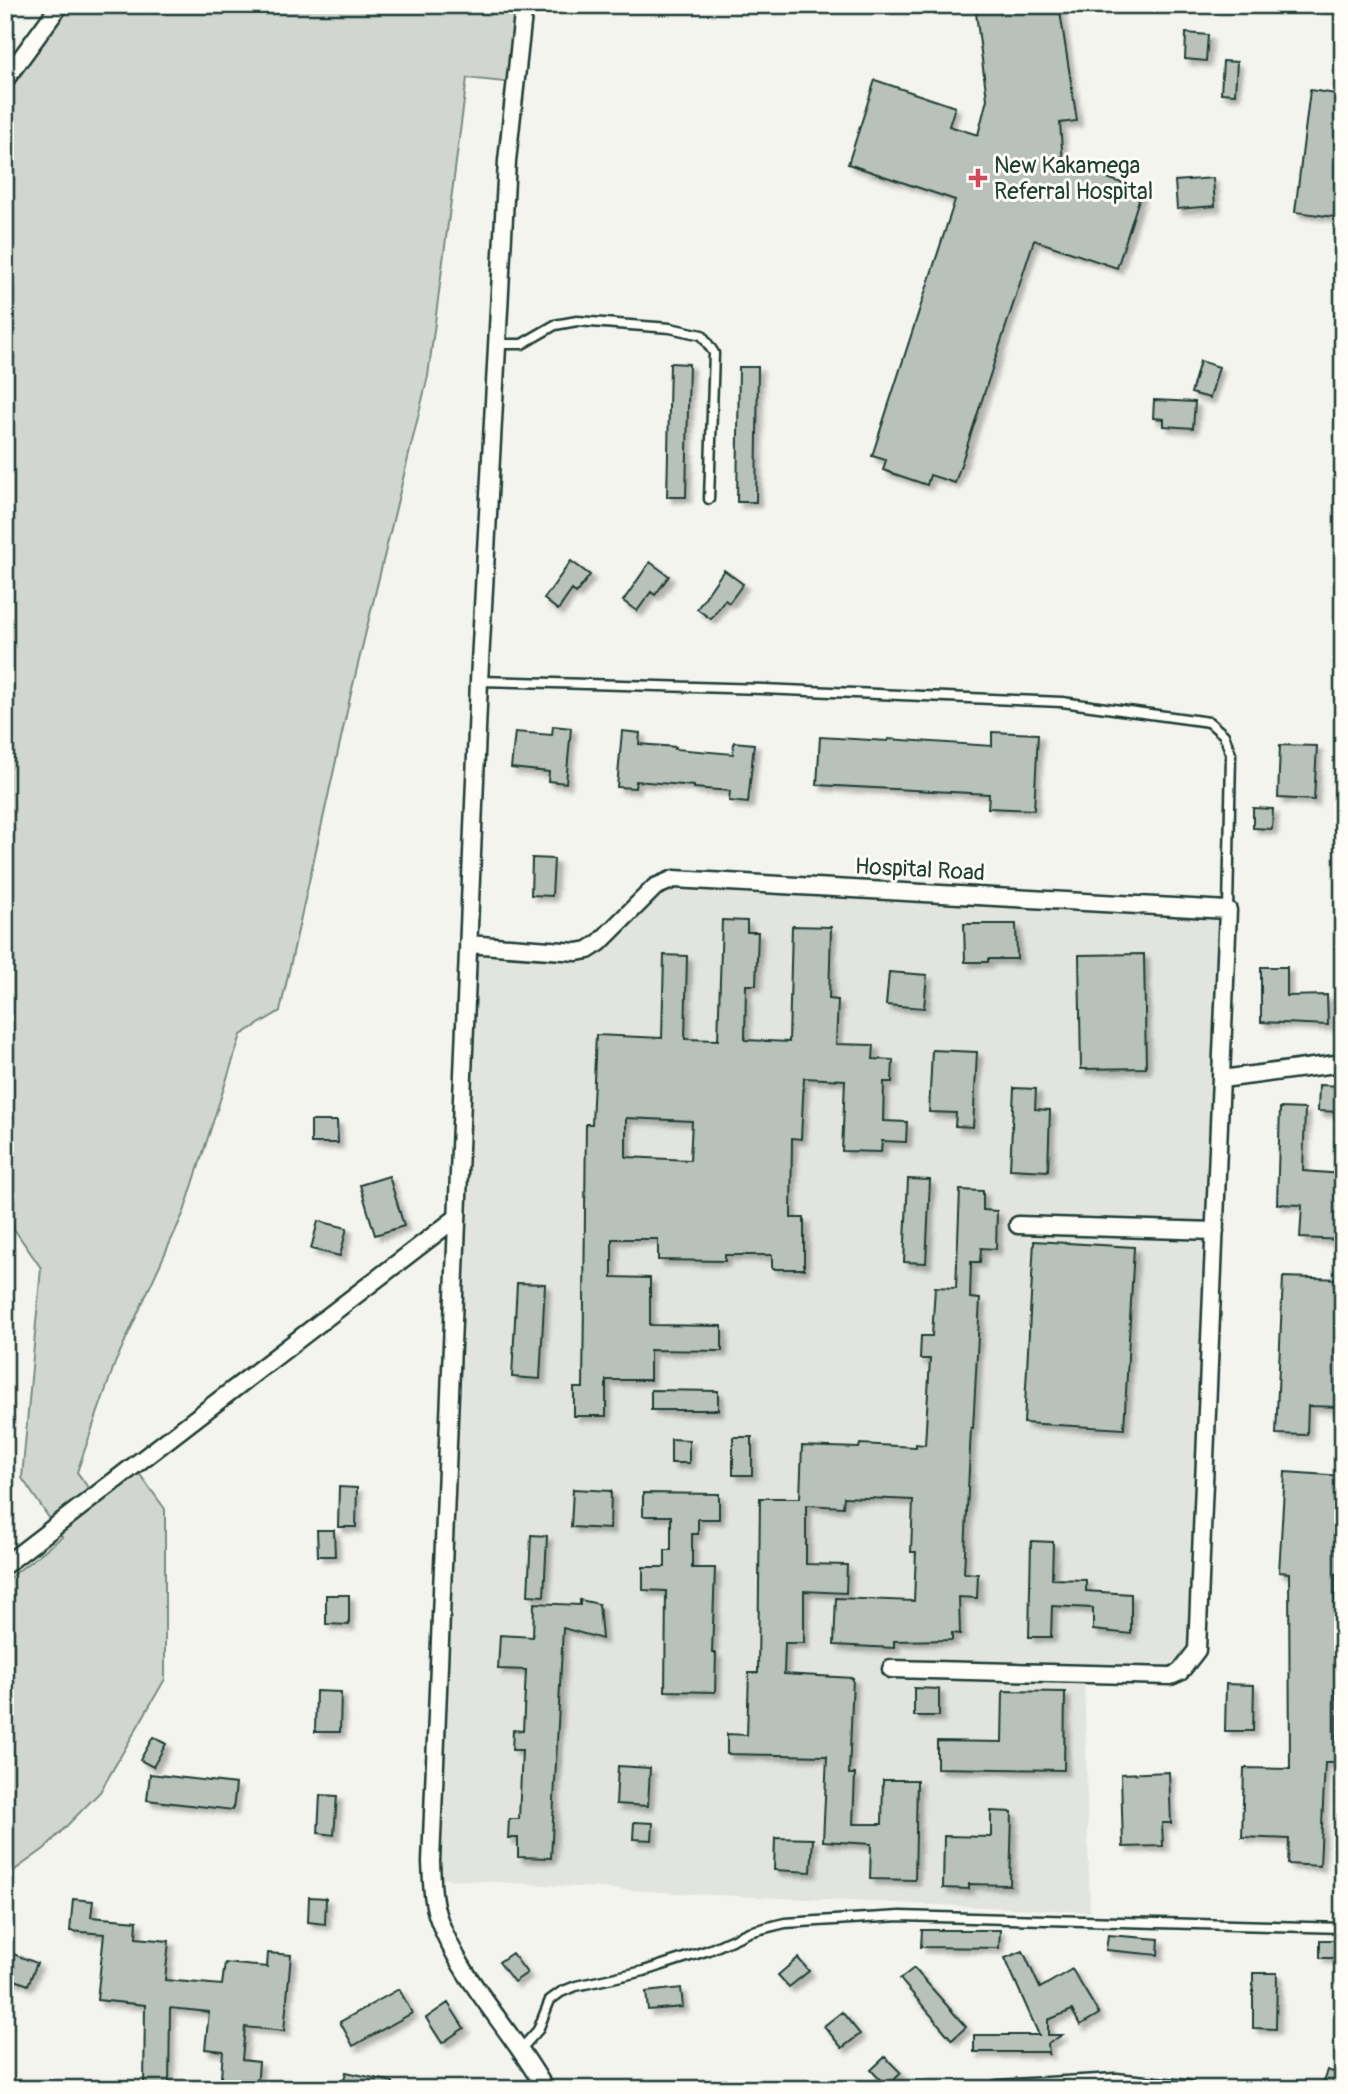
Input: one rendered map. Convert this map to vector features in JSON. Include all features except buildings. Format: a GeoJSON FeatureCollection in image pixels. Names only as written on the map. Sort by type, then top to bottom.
{"type":"FeatureCollection","features":[{"type":"Feature","properties":{"kind":"street"},"geometry":{"type":"LineString","coordinates":[[5,80],[60,5]]}},
{"type":"Feature","properties":{"kind":"street"},"geometry":{"type":"LineString","coordinates":[[524,5],[507,162],[496,344],[431,1830],[434,1900],[439,1920],[459,1960],[521,2049],[545,2089]]}},
{"type":"Feature","properties":{"kind":"street","name":"Hospital Road"},"geometry":{"type":"LineString","coordinates":[[468,944],[577,952],[588,950],[655,887],[674,879],[1228,910]]}},
{"type":"Feature","properties":{"kind":"street"},"geometry":{"type":"LineString","coordinates":[[891,1669],[1171,1676],[1187,1665],[1197,1650],[1228,910]]}},
{"type":"Feature","properties":{"kind":"street"},"geometry":{"type":"LineString","coordinates":[[1222,1079],[1343,1063]]}},
{"type":"Feature","properties":{"kind":"street"},"geometry":{"type":"LineString","coordinates":[[5,1565],[456,1218]]}},
{"type":"Feature","properties":{"kind":"street"},"geometry":{"type":"LineString","coordinates":[[1018,1225],[1215,1231]]}},
{"type":"Feature","properties":{"kind":"street"},"geometry":{"type":"LineString","coordinates":[[997,2089],[1116,2082],[1188,2089]]}},
{"type":"Feature","properties":{"kind":"lane"},"geometry":{"type":"LineString","coordinates":[[496,344],[522,344],[555,325],[577,321],[670,328],[702,335],[714,353],[709,499]]}},
{"type":"Feature","properties":{"kind":"lane"},"geometry":{"type":"LineString","coordinates":[[480,681],[750,688],[1062,702],[1209,722],[1224,735],[1231,754],[1228,910]]}},
{"type":"Feature","properties":{"kind":"lane"},"geometry":{"type":"LineString","coordinates":[[521,2049],[537,2030],[550,2000],[561,1992],[645,1970],[709,1950],[749,1932],[785,1923],[900,1916],[1343,1928]]}},
{"type":"Feature","properties":{"kind":"shaded area"},"geometry":{"type":"Polygon","coordinates":[[[58,5],[525,5],[513,83],[467,78],[428,376],[352,689],[280,1011],[241,1035],[184,1212],[115,1363],[77,1472],[95,1497],[133,1465],[165,1509],[165,1679],[100,1792],[44,1849],[5,1877],[5,1581],[62,1537],[22,1478],[41,1268],[5,1216],[5,77],[58,5]]]}},
{"type":"Feature","properties":{"kind":"shaded area"},"geometry":{"type":"Polygon","coordinates":[[[666,884],[1226,911],[1194,1645],[1173,1672],[1084,1671],[1090,1912],[691,1894],[429,1878],[469,947],[577,953],[666,884]]]}},
{"type":"Feature","properties":{"kind":"place","name":"New Kakamega Referral Hospital"},"geometry":{"type":"Point","coordinates":[978,178]}}]}
